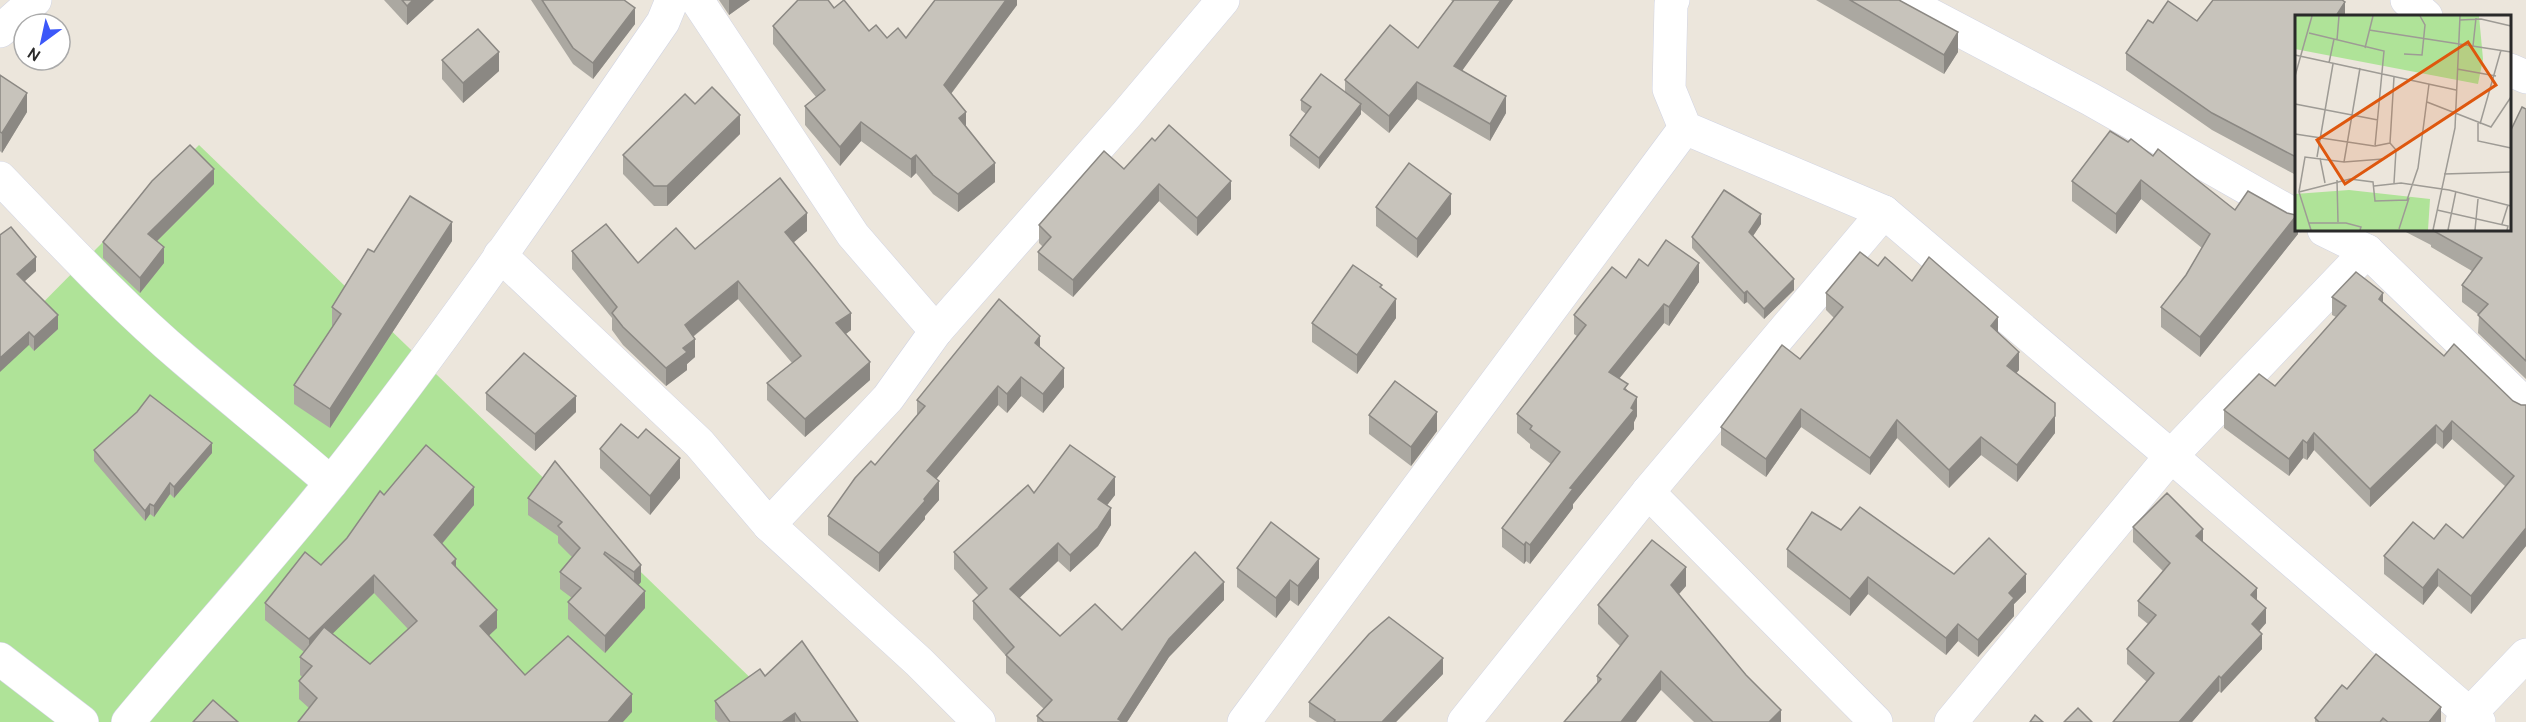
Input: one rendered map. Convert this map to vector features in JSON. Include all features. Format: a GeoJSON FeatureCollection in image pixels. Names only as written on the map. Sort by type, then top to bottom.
{"type":"FeatureCollection","features":[{"type":"Feature","properties":{"kind":"street"},"geometry":{"type":"LineString","coordinates":[[0,31],[35,0]]}},
{"type":"Feature","properties":{"kind":"street"},"geometry":{"type":"LineString","coordinates":[[128,722],[331,483],[500,255],[663,22],[672,0]]}},
{"type":"Feature","properties":{"kind":"street"},"geometry":{"type":"LineString","coordinates":[[697,0],[853,235],[936,331]]}},
{"type":"Feature","properties":{"kind":"street"},"geometry":{"type":"LineString","coordinates":[[769,525],[888,398],[936,331],[1126,115],[1223,0]]}},
{"type":"Feature","properties":{"kind":"street"},"geometry":{"type":"LineString","coordinates":[[1673,0],[1671,4],[1669,89],[1685,128],[1884,212],[2171,456],[2470,719],[2526,655]]}},
{"type":"Feature","properties":{"kind":"street"},"geometry":{"type":"LineString","coordinates":[[1902,0],[2090,99],[2295,215]]}},
{"type":"Feature","properties":{"kind":"street"},"geometry":{"type":"LineString","coordinates":[[2407,0],[2425,15]]}},
{"type":"Feature","properties":{"kind":"street"},"geometry":{"type":"LineString","coordinates":[[2511,70],[2526,77]]}},
{"type":"Feature","properties":{"kind":"street"},"geometry":{"type":"LineString","coordinates":[[1244,722],[1685,128]]}},
{"type":"Feature","properties":{"kind":"street"},"geometry":{"type":"LineString","coordinates":[[0,178],[124,305],[184,360],[331,483]]}},
{"type":"Feature","properties":{"kind":"street"},"geometry":{"type":"LineString","coordinates":[[1464,722],[1648,492],[1884,212]]}},
{"type":"Feature","properties":{"kind":"street"},"geometry":{"type":"LineString","coordinates":[[2326,231],[2367,251],[2482,365],[2526,405]]}},
{"type":"Feature","properties":{"kind":"street"},"geometry":{"type":"LineString","coordinates":[[1951,722],[2171,456],[2367,251]]}},
{"type":"Feature","properties":{"kind":"street"},"geometry":{"type":"LineString","coordinates":[[500,255],[699,443],[769,525],[919,662],[979,722]]}},
{"type":"Feature","properties":{"kind":"street"},"geometry":{"type":"LineString","coordinates":[[1648,492],[1876,722]]}},
{"type":"Feature","properties":{"kind":"street"},"geometry":{"type":"LineString","coordinates":[[0,659],[82,722]]}},
{"type":"Feature","properties":{"kind":"green space"},"geometry":{"type":"Polygon","coordinates":[[[199,145],[796,722],[0,722],[0,346],[199,145]]]}},
{"type":"Feature","properties":{"kind":"building"},"geometry":{"type":"Polygon","coordinates":[[[402,0],[413,0],[407,6],[402,0]]]}},
{"type":"Feature","properties":{"kind":"building"},"geometry":{"type":"Polygon","coordinates":[[[542,0],[624,0],[635,8],[593,63],[573,48],[542,0]]]}},
{"type":"Feature","properties":{"kind":"building"},"geometry":{"type":"Polygon","coordinates":[[[798,0],[828,0],[834,8],[844,0],[869,31],[876,25],[887,38],[898,28],[906,38],[935,0],[1006,0],[944,85],[966,112],[959,118],[995,163],[958,194],[933,175],[916,155],[911,159],[861,122],[840,147],[805,106],[825,90],[773,26],[798,0]]]}},
{"type":"Feature","properties":{"kind":"building"},"geometry":{"type":"Polygon","coordinates":[[[1454,0],[1501,0],[1454,66],[1506,96],[1490,124],[1417,82],[1389,116],[1345,80],[1390,25],[1418,48],[1454,0]]]}},
{"type":"Feature","properties":{"kind":"building"},"geometry":{"type":"Polygon","coordinates":[[[1850,0],[1899,0],[1958,32],[1944,55],[1850,0]]]}},
{"type":"Feature","properties":{"kind":"building"},"geometry":{"type":"Polygon","coordinates":[[[2213,0],[2342,0],[2345,2],[2337,15],[2295,15],[2295,156],[2212,113],[2126,53],[2148,20],[2153,23],[2168,1],[2197,21],[2213,0]]]}},
{"type":"Feature","properties":{"kind":"building"},"geometry":{"type":"Polygon","coordinates":[[[478,29],[499,52],[463,83],[442,60],[478,29]]]}},
{"type":"Feature","properties":{"kind":"building"},"geometry":{"type":"Polygon","coordinates":[[[1321,74],[1361,104],[1319,158],[1290,135],[1311,107],[1301,100],[1321,74]]]}},
{"type":"Feature","properties":{"kind":"building"},"geometry":{"type":"Polygon","coordinates":[[[0,75],[27,93],[2,133],[0,132],[0,75]]]}},
{"type":"Feature","properties":{"kind":"building"},"geometry":{"type":"Polygon","coordinates":[[[712,87],[740,115],[667,186],[654,186],[623,155],[685,94],[695,104],[712,87]]]}},
{"type":"Feature","properties":{"kind":"building"},"geometry":{"type":"Polygon","coordinates":[[[2522,107],[2526,109],[2526,361],[2478,315],[2488,304],[2462,285],[2482,258],[2434,231],[2511,231],[2511,130],[2522,107]]]}},
{"type":"Feature","properties":{"kind":"building"},"geometry":{"type":"Polygon","coordinates":[[[1169,125],[1231,181],[1197,218],[1159,184],[1073,280],[1038,252],[1051,237],[1039,225],[1104,151],[1124,169],[1152,138],[1155,141],[1169,125]]]}},
{"type":"Feature","properties":{"kind":"building"},"geometry":{"type":"Polygon","coordinates":[[[2110,131],[2128,142],[2131,139],[2153,156],[2158,149],[2235,210],[2248,191],[2287,213],[2295,215],[2295,217],[2200,337],[2161,307],[2186,275],[2210,234],[2141,180],[2116,214],[2072,181],[2110,131]]]}},
{"type":"Feature","properties":{"kind":"building"},"geometry":{"type":"Polygon","coordinates":[[[190,145],[214,169],[148,234],[164,247],[140,278],[103,242],[152,181],[190,145]]]}},
{"type":"Feature","properties":{"kind":"building"},"geometry":{"type":"Polygon","coordinates":[[[1409,163],[1451,194],[1417,239],[1376,207],[1409,163]]]}},
{"type":"Feature","properties":{"kind":"building"},"geometry":{"type":"Polygon","coordinates":[[[780,178],[807,213],[785,232],[851,313],[836,323],[870,362],[805,419],[767,383],[801,356],[738,281],[685,325],[695,339],[683,348],[687,352],[666,368],[623,327],[612,313],[617,307],[572,251],[606,224],[638,263],[676,228],[695,249],[780,178]]]}},
{"type":"Feature","properties":{"kind":"building"},"geometry":{"type":"Polygon","coordinates":[[[1724,190],[1761,214],[1749,232],[1794,279],[1764,309],[1747,291],[1744,293],[1692,237],[1724,190]]]}},
{"type":"Feature","properties":{"kind":"building"},"geometry":{"type":"Polygon","coordinates":[[[410,196],[452,222],[330,409],[294,385],[341,314],[332,307],[368,249],[374,252],[410,196]]]}},
{"type":"Feature","properties":{"kind":"building"},"geometry":{"type":"Polygon","coordinates":[[[11,227],[36,257],[17,274],[58,315],[34,337],[29,332],[0,358],[0,235],[11,227]]]}},
{"type":"Feature","properties":{"kind":"building"},"geometry":{"type":"Polygon","coordinates":[[[1666,240],[1699,263],[1669,307],[1664,304],[1609,372],[1628,384],[1624,389],[1637,397],[1631,408],[1634,410],[1570,488],[1573,489],[1530,545],[1526,542],[1524,545],[1502,528],[1560,452],[1530,429],[1532,426],[1517,414],[1586,325],[1574,315],[1612,267],[1626,278],[1639,259],[1648,266],[1666,240]]]}},
{"type":"Feature","properties":{"kind":"building"},"geometry":{"type":"Polygon","coordinates":[[[1860,252],[1878,266],[1885,257],[1912,281],[1929,257],[1998,317],[1991,326],[2019,352],[2007,366],[2055,403],[2055,416],[2017,465],[1981,437],[1949,470],[1897,420],[1870,458],[1801,409],[1766,459],[1721,427],[1782,345],[1800,359],[1843,307],[1826,293],[1860,252]]]}},
{"type":"Feature","properties":{"kind":"building"},"geometry":{"type":"Polygon","coordinates":[[[1353,265],[1382,285],[1380,287],[1396,299],[1357,355],[1312,323],[1353,265]]]}},
{"type":"Feature","properties":{"kind":"building"},"geometry":{"type":"Polygon","coordinates":[[[2356,272],[2383,293],[2379,299],[2444,356],[2454,344],[2513,401],[2526,405],[2526,528],[2471,596],[2438,569],[2423,588],[2384,556],[2413,522],[2434,539],[2446,524],[2463,538],[2514,476],[2452,421],[2443,432],[2436,425],[2370,489],[2314,433],[2307,443],[2303,440],[2289,459],[2224,410],[2259,374],[2275,386],[2346,306],[2332,297],[2356,272]]]}},
{"type":"Feature","properties":{"kind":"building"},"geometry":{"type":"Polygon","coordinates":[[[999,299],[1040,336],[1035,343],[1064,368],[1043,394],[1021,377],[1007,394],[998,386],[927,471],[939,481],[924,499],[925,501],[879,553],[828,516],[855,478],[871,461],[875,465],[925,406],[917,400],[999,299]]]}},
{"type":"Feature","properties":{"kind":"building"},"geometry":{"type":"Polygon","coordinates":[[[524,353],[576,396],[535,434],[486,393],[524,353]]]}},
{"type":"Feature","properties":{"kind":"building"},"geometry":{"type":"Polygon","coordinates":[[[1395,381],[1437,412],[1411,447],[1369,415],[1395,381]]]}},
{"type":"Feature","properties":{"kind":"building"},"geometry":{"type":"Polygon","coordinates":[[[150,395],[212,443],[174,487],[170,483],[154,506],[150,504],[145,511],[94,450],[137,412],[150,395]]]}},
{"type":"Feature","properties":{"kind":"building"},"geometry":{"type":"Polygon","coordinates":[[[621,424],[638,438],[646,429],[680,458],[650,496],[600,449],[621,424]]]}},
{"type":"Feature","properties":{"kind":"building"},"geometry":{"type":"Polygon","coordinates":[[[426,445],[474,487],[434,535],[456,559],[452,563],[497,610],[480,626],[525,675],[568,636],[632,694],[608,722],[298,722],[317,698],[299,681],[312,666],[300,657],[324,627],[370,664],[417,621],[374,575],[309,639],[265,603],[305,552],[321,565],[347,538],[380,491],[384,495],[426,445]]]}},
{"type":"Feature","properties":{"kind":"building"},"geometry":{"type":"Polygon","coordinates":[[[1070,445],[1115,477],[1098,499],[1111,508],[1098,528],[1070,555],[1058,543],[1010,589],[1060,636],[1095,604],[1122,630],[1195,552],[1224,582],[1169,639],[1118,719],[1123,722],[1044,722],[1037,716],[1052,700],[1006,655],[1014,647],[973,601],[987,588],[954,552],[1028,485],[1034,493],[1070,445]]]}},
{"type":"Feature","properties":{"kind":"building"},"geometry":{"type":"Polygon","coordinates":[[[555,461],[641,565],[634,572],[605,552],[604,554],[645,591],[605,636],[568,602],[581,588],[560,572],[580,548],[558,526],[562,522],[528,498],[555,461]]]}},
{"type":"Feature","properties":{"kind":"building"},"geometry":{"type":"Polygon","coordinates":[[[2167,493],[2203,529],[2196,536],[2257,588],[2251,595],[2266,608],[2252,624],[2262,634],[2221,678],[2219,676],[2179,722],[2113,722],[2154,673],[2127,649],[2156,615],[2138,601],[2170,563],[2133,527],[2167,493]]]}},
{"type":"Feature","properties":{"kind":"building"},"geometry":{"type":"Polygon","coordinates":[[[1860,507],[1954,574],[1989,538],[2026,574],[2009,593],[2014,598],[1978,640],[1958,624],[1946,638],[1868,577],[1850,599],[1787,549],[1812,512],[1841,530],[1860,507]]]}},
{"type":"Feature","properties":{"kind":"building"},"geometry":{"type":"Polygon","coordinates":[[[1271,522],[1319,559],[1298,586],[1290,580],[1276,598],[1237,568],[1271,522]]]}},
{"type":"Feature","properties":{"kind":"building"},"geometry":{"type":"Polygon","coordinates":[[[1652,540],[1686,567],[1671,585],[1746,675],[1781,710],[1769,722],[1713,722],[1661,671],[1621,722],[1564,722],[1601,679],[1597,676],[1628,636],[1598,605],[1652,540]]]}},
{"type":"Feature","properties":{"kind":"building"},"geometry":{"type":"Polygon","coordinates":[[[1389,617],[1443,658],[1382,722],[1334,722],[1335,720],[1309,702],[1369,634],[1389,617]]]}},
{"type":"Feature","properties":{"kind":"building"},"geometry":{"type":"Polygon","coordinates":[[[802,641],[858,722],[801,722],[795,713],[782,722],[730,722],[715,701],[760,669],[765,676],[802,641]]]}},
{"type":"Feature","properties":{"kind":"building"},"geometry":{"type":"Polygon","coordinates":[[[2376,654],[2441,707],[2429,722],[2388,722],[2383,718],[2380,722],[2319,722],[2315,718],[2342,685],[2347,689],[2376,654]]]}},
{"type":"Feature","properties":{"kind":"building"},"geometry":{"type":"Polygon","coordinates":[[[213,700],[238,722],[193,722],[213,700]]]}},
{"type":"Feature","properties":{"kind":"building"},"geometry":{"type":"Polygon","coordinates":[[[2078,708],[2092,722],[2064,722],[2078,708]]]}},
{"type":"Feature","properties":{"kind":"building"},"geometry":{"type":"Polygon","coordinates":[[[2035,715],[2043,722],[2030,722],[2035,715]]]}}]}
